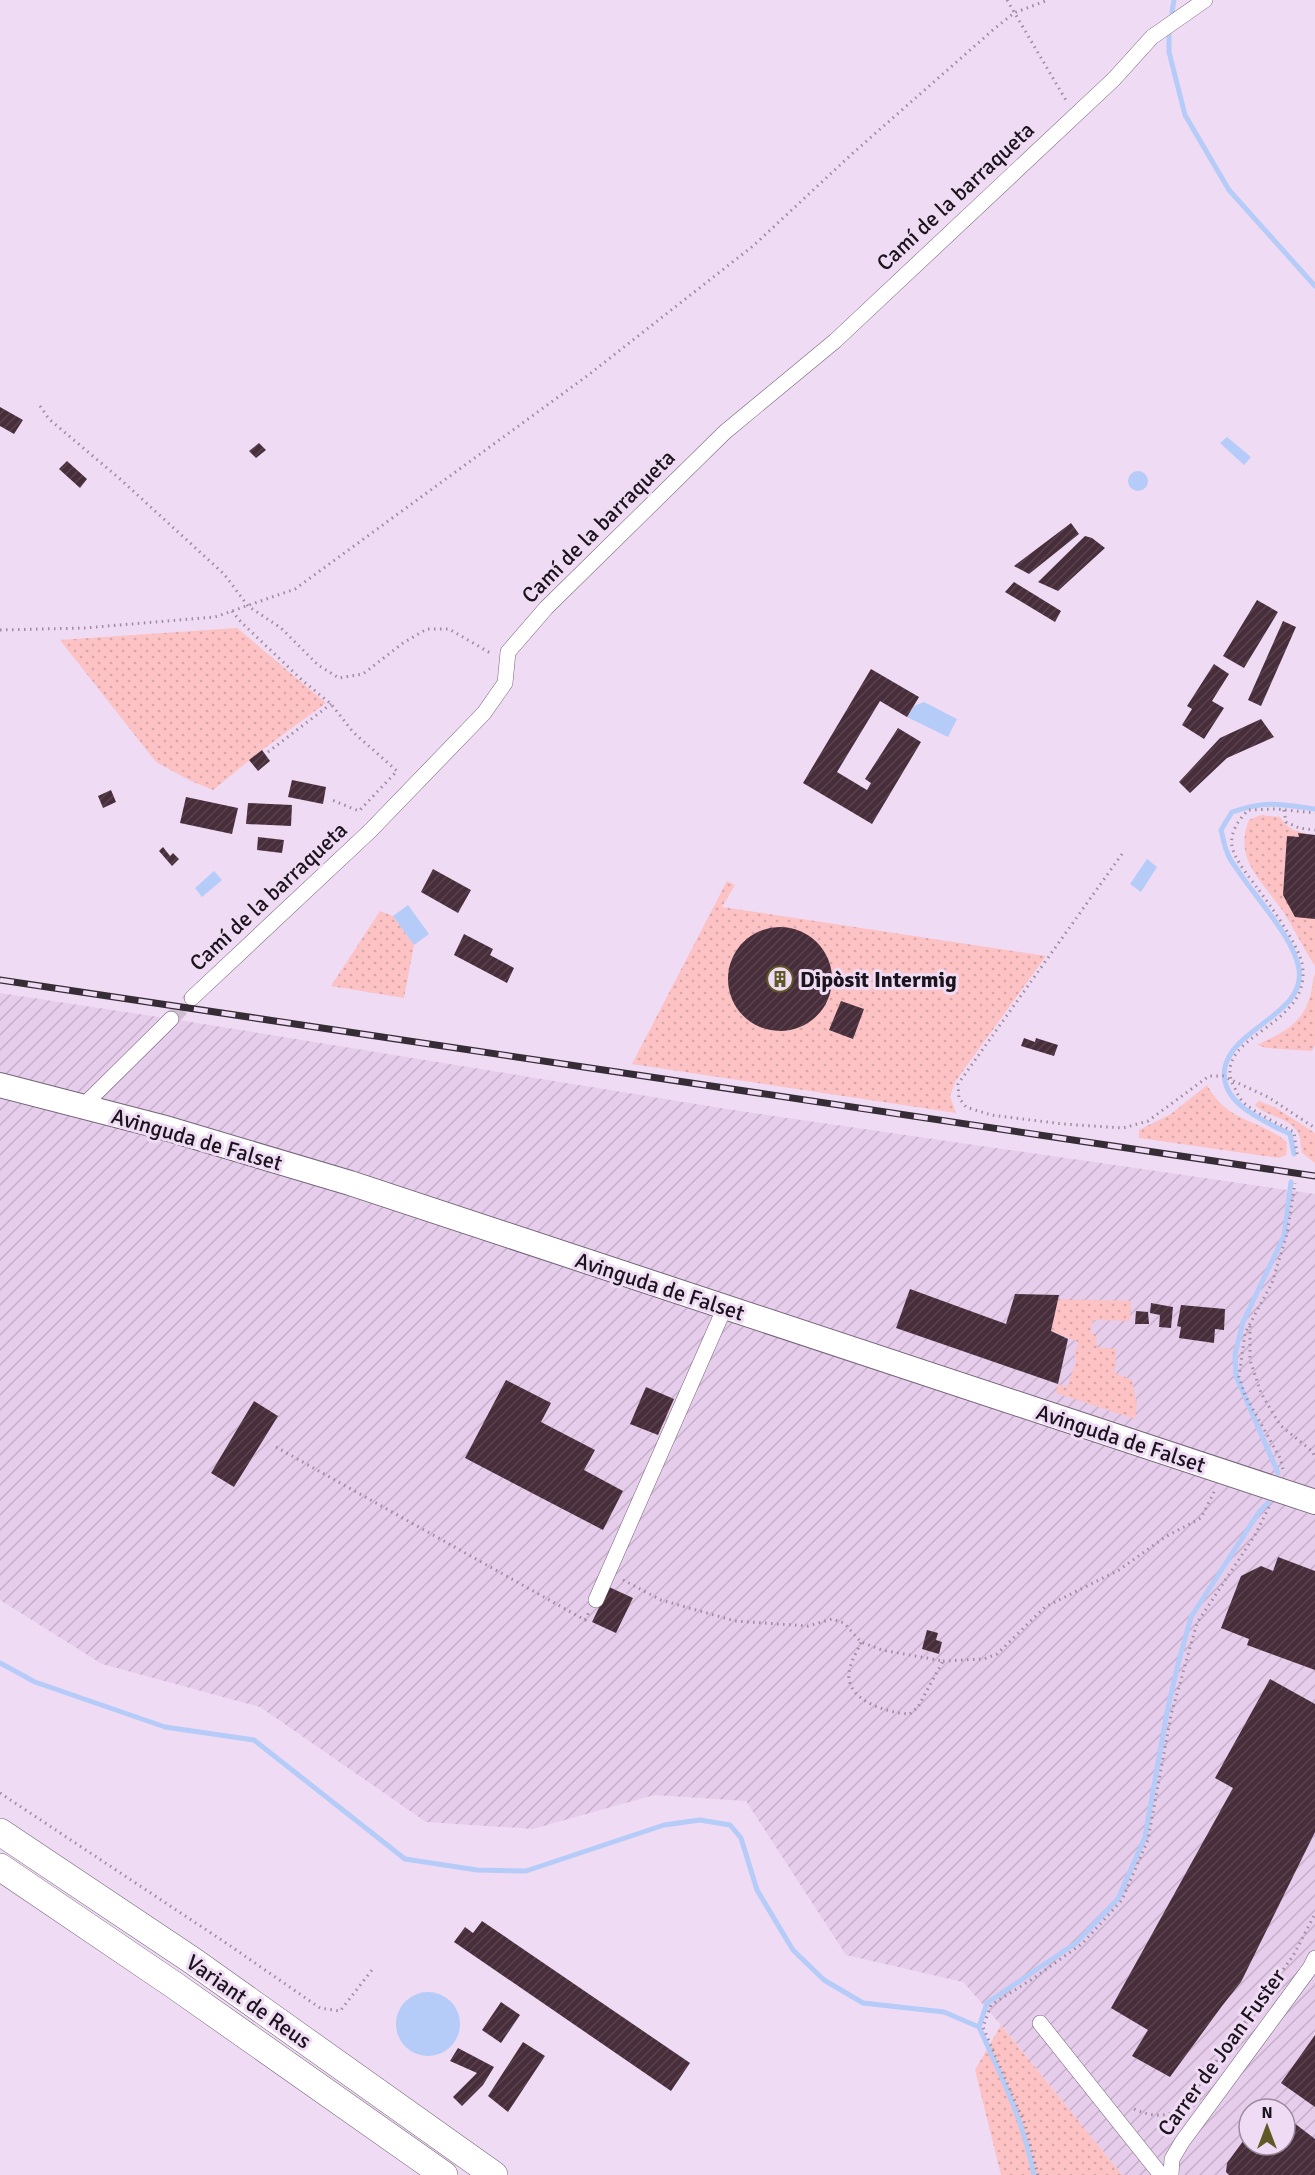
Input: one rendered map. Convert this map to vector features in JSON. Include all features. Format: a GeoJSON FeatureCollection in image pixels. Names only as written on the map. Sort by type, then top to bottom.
{"type":"FeatureCollection","features":[{"type":"Feature","properties":{"kind":"highway","name":"Variant de Reus"},"geometry":{"type":"LineString","coordinates":[[0,1832],[193,1961],[494,2175]]}},
{"type":"Feature","properties":{"kind":"highway","name":"Variant de Reus"},"geometry":{"type":"LineString","coordinates":[[0,1867],[184,1991],[444,2175]]}},
{"type":"Feature","properties":{"kind":"main road","name":"Avinguda de Falset"},"geometry":{"type":"LineString","coordinates":[[0,1085],[162,1127],[350,1183],[1315,1502]]}},
{"type":"Feature","properties":{"kind":"street"},"geometry":{"type":"LineString","coordinates":[[1075,115],[1114,79],[1152,37],[1205,0]]}},
{"type":"Feature","properties":{"kind":"street","name":"Camí de la barraqueta"},"geometry":{"type":"LineString","coordinates":[[192,998],[370,831],[484,713],[505,683],[508,652],[546,608],[725,432],[835,341],[1075,115]]}},
{"type":"Feature","properties":{"kind":"street"},"geometry":{"type":"LineString","coordinates":[[82,1107],[171,1019]]}},
{"type":"Feature","properties":{"kind":"street"},"geometry":{"type":"LineString","coordinates":[[596,1600],[725,1307]]}},
{"type":"Feature","properties":{"kind":"street","name":"Carrer de Joan Fuster"},"geometry":{"type":"LineString","coordinates":[[1171,2175],[1172,2159],[1182,2142],[1314,1966]]}},
{"type":"Feature","properties":{"kind":"street"},"geometry":{"type":"LineString","coordinates":[[1040,2023],[1161,2175]]}},
{"type":"Feature","properties":{"kind":"path"},"geometry":{"type":"LineString","coordinates":[[1007,0],[1075,115]]}},
{"type":"Feature","properties":{"kind":"path"},"geometry":{"type":"LineString","coordinates":[[0,630],[148,624],[215,617],[295,589],[587,376],[753,246],[853,153],[1014,13],[1048,0]]}},
{"type":"Feature","properties":{"kind":"path"},"geometry":{"type":"LineString","coordinates":[[40,406],[49,419],[120,479],[224,574],[248,606],[281,628],[318,664],[339,678],[363,674],[403,643],[427,628],[449,629],[507,662]]}},
{"type":"Feature","properties":{"kind":"path"},"geometry":{"type":"LineString","coordinates":[[232,611],[302,680],[331,704],[352,732],[397,771],[360,811],[332,800]]}},
{"type":"Feature","properties":{"kind":"path"},"geometry":{"type":"LineString","coordinates":[[268,752],[331,704]]}},
{"type":"Feature","properties":{"kind":"path"},"geometry":{"type":"LineString","coordinates":[[1284,809],[1286,822],[1299,828],[1315,830]]}},
{"type":"Feature","properties":{"kind":"path"},"geometry":{"type":"LineString","coordinates":[[1297,1155],[1294,1132],[1262,1116],[1241,1101],[1231,1080],[1230,1071],[1234,1055],[1251,1038],[1277,1022],[1294,1003],[1302,987],[1302,962],[1283,924],[1244,871],[1232,846],[1235,824],[1248,810],[1284,809],[1315,813]]}},
{"type":"Feature","properties":{"kind":"path"},"geometry":{"type":"LineString","coordinates":[[1122,854],[958,1084],[959,1098],[966,1107],[991,1115],[1063,1124],[1123,1128],[1148,1120],[1209,1076],[1223,1076],[1268,1097],[1315,1128]]}},
{"type":"Feature","properties":{"kind":"path"},"geometry":{"type":"LineString","coordinates":[[1282,1475],[1283,1468],[1280,1458],[1245,1395],[1239,1377],[1245,1333],[1272,1283],[1287,1234],[1295,1183]]}},
{"type":"Feature","properties":{"kind":"path"},"geometry":{"type":"LineString","coordinates":[[1250,1324],[1250,1360],[1261,1393],[1280,1425],[1314,1452],[1315,1458]]}},
{"type":"Feature","properties":{"kind":"path"},"geometry":{"type":"LineString","coordinates":[[276,1447],[585,1620],[596,1600]]}},
{"type":"Feature","properties":{"kind":"path"},"geometry":{"type":"LineString","coordinates":[[608,1572],[661,1600],[735,1621],[808,1626],[832,1619],[844,1623],[861,1642],[882,1650],[943,1661],[984,1659],[997,1654],[1045,1607],[1119,1570],[1165,1537],[1201,1518],[1226,1473]]}},
{"type":"Feature","properties":{"kind":"path"},"geometry":{"type":"LineString","coordinates":[[1038,2175],[1025,2124],[983,2028],[991,2005],[1083,1943],[1122,1900],[1148,1840],[1171,1715],[1197,1623],[1255,1535],[1272,1504]]}},
{"type":"Feature","properties":{"kind":"path"},"geometry":{"type":"LineString","coordinates":[[861,1642],[849,1669],[852,1690],[875,1707],[899,1714],[910,1714],[918,1707],[943,1661]]}},
{"type":"Feature","properties":{"kind":"path"},"geometry":{"type":"LineString","coordinates":[[0,1793],[320,2008],[340,2011],[372,1970]]}},
{"type":"Feature","properties":{"kind":"path"},"geometry":{"type":"LineString","coordinates":[[1134,2109],[1157,2116],[1172,2114],[1183,2107],[1293,1956],[1315,1914]]}},
{"type":"Feature","properties":{"kind":"shaded area"},"geometry":{"type":"Polygon","coordinates":[[[237,628],[326,703],[262,750],[213,790],[156,762],[60,640],[237,628]]]}},
{"type":"Feature","properties":{"kind":"shaded area"},"geometry":{"type":"Polygon","coordinates":[[[1261,815],[1280,817],[1295,830],[1315,835],[1315,966],[1247,858],[1245,834],[1249,820],[1261,815]]]}},
{"type":"Feature","properties":{"kind":"shaded area"},"geometry":{"type":"Polygon","coordinates":[[[727,881],[735,885],[722,907],[1046,956],[955,1082],[950,1096],[956,1113],[632,1064],[727,881]]]}},
{"type":"Feature","properties":{"kind":"shaded area"},"geometry":{"type":"Polygon","coordinates":[[[380,911],[393,916],[414,945],[404,998],[331,986],[380,911]]]}},
{"type":"Feature","properties":{"kind":"shaded area"},"geometry":{"type":"Polygon","coordinates":[[[1315,974],[1315,1045],[1312,1051],[1267,1048],[1257,1045],[1284,1031],[1298,1019],[1308,1003],[1315,974]]]}},
{"type":"Feature","properties":{"kind":"shaded area"},"geometry":{"type":"Polygon","coordinates":[[[0,993],[733,1110],[1315,1194],[1315,2175],[1122,2175],[1008,2033],[963,1982],[846,1955],[746,1801],[654,1795],[533,1829],[426,1822],[260,1707],[102,1664],[0,1600],[0,993]]]}},
{"type":"Feature","properties":{"kind":"shaded area"},"geometry":{"type":"Polygon","coordinates":[[[1207,1085],[1224,1107],[1286,1141],[1286,1155],[1279,1158],[1139,1138],[1139,1130],[1171,1114],[1207,1085]]]}},
{"type":"Feature","properties":{"kind":"shaded area"},"geometry":{"type":"Polygon","coordinates":[[[1259,1101],[1276,1108],[1315,1133],[1315,1163],[1302,1153],[1300,1138],[1293,1126],[1260,1109],[1255,1105],[1259,1101]]]}},
{"type":"Feature","properties":{"kind":"shaded area"},"geometry":{"type":"Polygon","coordinates":[[[1058,1299],[1131,1301],[1130,1321],[1095,1320],[1090,1333],[1096,1334],[1097,1347],[1116,1349],[1115,1373],[1132,1380],[1137,1404],[1135,1419],[1056,1393],[1058,1384],[1067,1387],[1077,1359],[1074,1358],[1078,1342],[1051,1331],[1058,1299]]]}},
{"type":"Feature","properties":{"kind":"shaded area"},"geometry":{"type":"Polygon","coordinates":[[[1001,2025],[1122,2175],[1001,2175],[975,2070],[1001,2025]]]}},
{"type":"Feature","properties":{"kind":"water"},"geometry":{"type":"Polygon","coordinates":[[[1227,437],[1251,457],[1244,465],[1220,443],[1227,437]]]}},
{"type":"Feature","properties":{"kind":"water"},"geometry":{"type":"Polygon","coordinates":[[[1138,471],[1145,474],[1148,481],[1145,488],[1138,491],[1131,488],[1128,481],[1131,474],[1138,471]]]}},
{"type":"Feature","properties":{"kind":"water"},"geometry":{"type":"Polygon","coordinates":[[[924,702],[957,719],[948,737],[907,717],[914,706],[924,702]]]}},
{"type":"Feature","properties":{"kind":"water"},"geometry":{"type":"Polygon","coordinates":[[[1147,859],[1157,867],[1141,892],[1130,884],[1147,859]]]}},
{"type":"Feature","properties":{"kind":"water"},"geometry":{"type":"Polygon","coordinates":[[[214,871],[222,880],[202,897],[195,888],[214,871]]]}},
{"type":"Feature","properties":{"kind":"water"},"geometry":{"type":"Polygon","coordinates":[[[408,905],[429,934],[414,945],[393,916],[408,905]]]}},
{"type":"Feature","properties":{"kind":"water"},"geometry":{"type":"Polygon","coordinates":[[[422,1992],[434,1992],[451,2001],[458,2012],[460,2024],[458,2036],[451,2047],[434,2056],[422,2056],[410,2051],[401,2042],[396,2030],[396,2018],[401,2006],[410,1997],[422,1992]]]}},
{"type":"Feature","properties":{"kind":"building"},"geometry":{"type":"Polygon","coordinates":[[[0,407],[23,420],[14,434],[0,426],[0,407]]]}},
{"type":"Feature","properties":{"kind":"building"},"geometry":{"type":"Polygon","coordinates":[[[259,443],[266,450],[256,458],[249,451],[259,443]]]}},
{"type":"Feature","properties":{"kind":"building"},"geometry":{"type":"Polygon","coordinates":[[[67,461],[87,479],[80,488],[59,469],[67,461]]]}},
{"type":"Feature","properties":{"kind":"building"},"geometry":{"type":"Polygon","coordinates":[[[1071,523],[1079,534],[1029,574],[1014,566],[1071,523]]]}},
{"type":"Feature","properties":{"kind":"building"},"geometry":{"type":"Polygon","coordinates":[[[1085,536],[1092,538],[1105,548],[1058,591],[1038,582],[1085,536]]]}},
{"type":"Feature","properties":{"kind":"building"},"geometry":{"type":"Polygon","coordinates":[[[1014,582],[1061,611],[1055,622],[1005,592],[1014,582]]]}},
{"type":"Feature","properties":{"kind":"building"},"geometry":{"type":"Polygon","coordinates":[[[1257,600],[1278,612],[1244,668],[1223,656],[1257,600]]]}},
{"type":"Feature","properties":{"kind":"building"},"geometry":{"type":"Polygon","coordinates":[[[1283,621],[1296,627],[1261,706],[1248,700],[1283,621]]]}},
{"type":"Feature","properties":{"kind":"building"},"geometry":{"type":"Polygon","coordinates":[[[1214,664],[1229,674],[1212,701],[1224,708],[1204,739],[1182,725],[1192,709],[1187,706],[1214,664]]]}},
{"type":"Feature","properties":{"kind":"building"},"geometry":{"type":"Polygon","coordinates":[[[871,669],[919,697],[907,717],[880,701],[837,772],[867,790],[871,783],[865,779],[898,728],[921,742],[872,824],[803,783],[871,669]]]}},
{"type":"Feature","properties":{"kind":"building"},"geometry":{"type":"Polygon","coordinates":[[[1261,719],[1274,737],[1227,758],[1190,793],[1179,782],[1220,738],[1261,719]]]}},
{"type":"Feature","properties":{"kind":"building"},"geometry":{"type":"Polygon","coordinates":[[[262,750],[270,761],[258,771],[249,760],[262,750]]]}},
{"type":"Feature","properties":{"kind":"building"},"geometry":{"type":"Polygon","coordinates":[[[292,780],[326,787],[323,804],[288,797],[292,780]]]}},
{"type":"Feature","properties":{"kind":"building"},"geometry":{"type":"Polygon","coordinates":[[[111,790],[116,802],[103,808],[98,796],[111,790]]]}},
{"type":"Feature","properties":{"kind":"building"},"geometry":{"type":"Polygon","coordinates":[[[186,797],[238,808],[232,834],[180,823],[186,797]]]}},
{"type":"Feature","properties":{"kind":"building"},"geometry":{"type":"Polygon","coordinates":[[[248,803],[292,805],[291,826],[246,824],[248,803]]]}},
{"type":"Feature","properties":{"kind":"building"},"geometry":{"type":"Polygon","coordinates":[[[1298,833],[1315,835],[1315,919],[1295,917],[1283,895],[1287,836],[1299,837],[1298,833]]]}},
{"type":"Feature","properties":{"kind":"building"},"geometry":{"type":"Polygon","coordinates":[[[258,837],[284,840],[282,853],[257,850],[258,837]]]}},
{"type":"Feature","properties":{"kind":"building"},"geometry":{"type":"Polygon","coordinates":[[[163,847],[170,856],[173,853],[179,859],[172,866],[159,851],[163,847]]]}},
{"type":"Feature","properties":{"kind":"building"},"geometry":{"type":"Polygon","coordinates":[[[433,869],[471,890],[458,913],[421,892],[433,869]]]}},
{"type":"Feature","properties":{"kind":"building","name":"Dipòsit Intermig"},"geometry":{"type":"Polygon","coordinates":[[[780,927],[800,931],[809,936],[823,950],[828,959],[832,979],[828,999],[823,1008],[809,1022],[800,1027],[780,1031],[760,1027],[751,1022],[737,1008],[732,999],[728,979],[732,959],[737,950],[751,936],[760,931],[780,927]]]}},
{"type":"Feature","properties":{"kind":"building"},"geometry":{"type":"Polygon","coordinates":[[[464,934],[493,949],[490,955],[514,968],[507,983],[454,955],[464,934]]]}},
{"type":"Feature","properties":{"kind":"building"},"geometry":{"type":"Polygon","coordinates":[[[841,1001],[864,1009],[853,1039],[829,1030],[841,1001]]]}},
{"type":"Feature","properties":{"kind":"building"},"geometry":{"type":"Polygon","coordinates":[[[1024,1038],[1035,1042],[1036,1038],[1058,1045],[1054,1056],[1021,1046],[1024,1038]]]}},
{"type":"Feature","properties":{"kind":"building"},"geometry":{"type":"Polygon","coordinates":[[[910,1289],[1006,1324],[1015,1294],[1059,1295],[1051,1331],[1068,1339],[1058,1384],[896,1328],[910,1289]]]}},
{"type":"Feature","properties":{"kind":"building"},"geometry":{"type":"Polygon","coordinates":[[[1151,1303],[1173,1307],[1171,1328],[1159,1327],[1160,1315],[1150,1313],[1151,1303]]]}},
{"type":"Feature","properties":{"kind":"building"},"geometry":{"type":"Polygon","coordinates":[[[1181,1305],[1225,1309],[1224,1330],[1215,1329],[1214,1343],[1179,1338],[1181,1327],[1177,1326],[1181,1305]]]}},
{"type":"Feature","properties":{"kind":"building"},"geometry":{"type":"Polygon","coordinates":[[[1136,1311],[1148,1312],[1149,1324],[1135,1324],[1136,1311]]]}},
{"type":"Feature","properties":{"kind":"building"},"geometry":{"type":"Polygon","coordinates":[[[506,1380],[551,1403],[541,1422],[595,1450],[584,1470],[623,1491],[603,1530],[465,1458],[506,1380]]]}},
{"type":"Feature","properties":{"kind":"building"},"geometry":{"type":"Polygon","coordinates":[[[646,1387],[674,1399],[658,1435],[630,1424],[646,1387]]]}},
{"type":"Feature","properties":{"kind":"building"},"geometry":{"type":"Polygon","coordinates":[[[254,1401],[278,1416],[234,1487],[211,1473],[254,1401]]]}},
{"type":"Feature","properties":{"kind":"building"},"geometry":{"type":"Polygon","coordinates":[[[1278,1557],[1315,1571],[1315,1670],[1247,1645],[1249,1639],[1221,1628],[1241,1576],[1261,1566],[1273,1571],[1278,1557]]]}},
{"type":"Feature","properties":{"kind":"building"},"geometry":{"type":"Polygon","coordinates":[[[609,1587],[633,1598],[616,1633],[592,1622],[609,1587]]]}},
{"type":"Feature","properties":{"kind":"building"},"geometry":{"type":"Polygon","coordinates":[[[927,1630],[938,1633],[936,1640],[942,1642],[939,1654],[922,1649],[927,1630]]]}},
{"type":"Feature","properties":{"kind":"building"},"geometry":{"type":"Polygon","coordinates":[[[1270,1679],[1315,1704],[1315,1832],[1241,1982],[1170,2077],[1132,2056],[1148,2030],[1111,2008],[1233,1788],[1215,1778],[1270,1679]]]}},
{"type":"Feature","properties":{"kind":"building"},"geometry":{"type":"Polygon","coordinates":[[[482,1921],[690,2063],[671,2091],[454,1942],[465,1927],[473,1933],[482,1921]]]}},
{"type":"Feature","properties":{"kind":"building"},"geometry":{"type":"Polygon","coordinates":[[[501,2002],[520,2015],[501,2043],[482,2030],[501,2002]]]}},
{"type":"Feature","properties":{"kind":"building"},"geometry":{"type":"Polygon","coordinates":[[[1315,2035],[1315,2107],[1281,2083],[1315,2035]]]}},
{"type":"Feature","properties":{"kind":"building"},"geometry":{"type":"Polygon","coordinates":[[[523,2042],[545,2056],[508,2112],[488,2096],[523,2042]]]}},
{"type":"Feature","properties":{"kind":"building"},"geometry":{"type":"Polygon","coordinates":[[[458,2048],[494,2067],[483,2085],[462,2106],[453,2097],[477,2073],[450,2061],[458,2048]]]}},
{"type":"Feature","properties":{"kind":"building"},"geometry":{"type":"Polygon","coordinates":[[[1297,2125],[1315,2139],[1315,2175],[1229,2175],[1226,2172],[1227,2163],[1237,2149],[1237,2157],[1297,2157],[1297,2125]]]}},
{"type":"Feature","properties":{"kind":"waterway"},"geometry":{"type":"LineString","coordinates":[[1172,12],[1174,0]]}},
{"type":"Feature","properties":{"kind":"waterway"},"geometry":{"type":"LineString","coordinates":[[1169,32],[1169,52],[1185,115],[1229,190],[1315,286]]}},
{"type":"Feature","properties":{"kind":"waterway"},"geometry":{"type":"LineString","coordinates":[[1294,1154],[1290,1134],[1245,1109],[1229,1091],[1225,1080],[1225,1067],[1231,1053],[1241,1041],[1292,998],[1298,984],[1299,969],[1290,944],[1229,857],[1221,830],[1232,812],[1244,808],[1264,804],[1315,809]]}},
{"type":"Feature","properties":{"kind":"waterway"},"geometry":{"type":"LineString","coordinates":[[1278,1473],[1236,1376],[1235,1354],[1243,1322],[1284,1236],[1291,1182]]}},
{"type":"Feature","properties":{"kind":"waterway"},"geometry":{"type":"LineString","coordinates":[[979,2027],[987,2003],[1076,1943],[1118,1899],[1145,1837],[1167,1712],[1191,1617],[1259,1512],[1268,1503]]}},
{"type":"Feature","properties":{"kind":"waterway"},"geometry":{"type":"LineString","coordinates":[[0,1663],[35,1682],[165,1727],[254,1740],[405,1859],[477,1870],[526,1871],[664,1825],[700,1820],[730,1825],[741,1838],[757,1890],[793,1950],[824,1980],[863,2003],[944,2012],[979,2027]]}},
{"type":"Feature","properties":{"kind":"waterway"},"geometry":{"type":"LineString","coordinates":[[979,2027],[1018,2117],[1034,2175]]}},
{"type":"Feature","properties":{"kind":"tunnel"},"geometry":{"type":"LineString","coordinates":[[171,1019],[192,998]]}},
{"type":"Feature","properties":{"kind":"railway"},"geometry":{"type":"LineString","coordinates":[[0,980],[1315,1176]]}},
{"type":"Feature","properties":{"kind":"place","name":"Dipòsit Intermig"},"geometry":{"type":"Point","coordinates":[780,979]}}]}
